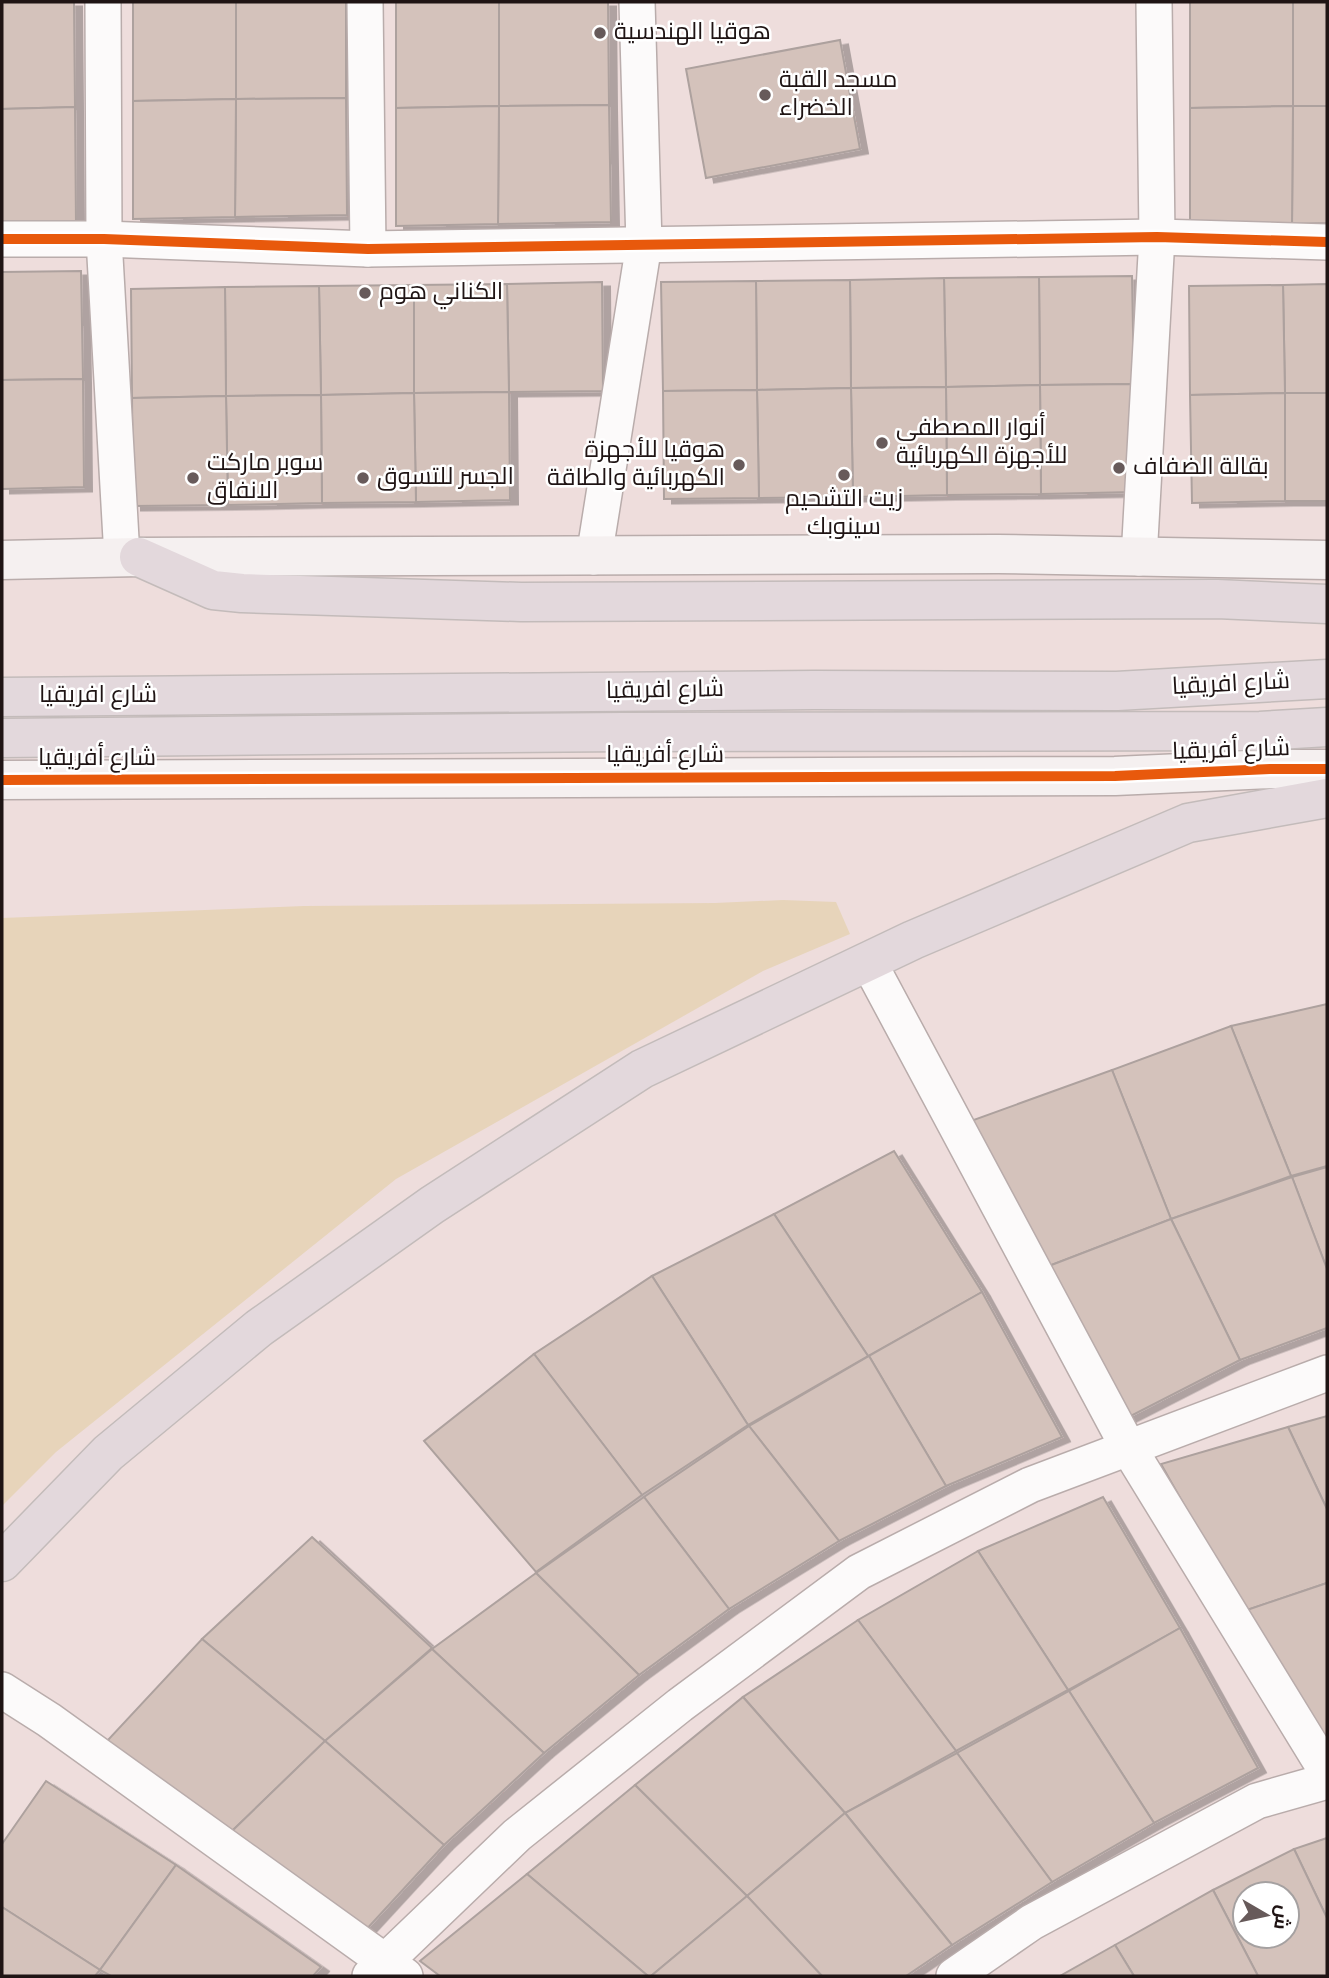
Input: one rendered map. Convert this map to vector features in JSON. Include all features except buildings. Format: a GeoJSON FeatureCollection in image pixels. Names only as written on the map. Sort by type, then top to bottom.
{"type":"FeatureCollection","features":[{"type":"Feature","properties":{"kind":"highway"},"geometry":{"type":"LineString","coordinates":[[131,557],[213,590],[242,593],[521,602],[1217,599],[1327,604]]}},
{"type":"Feature","properties":{"kind":"highway","name":"شارع افريقيا"},"geometry":{"type":"LineString","coordinates":[[2,697],[1117,691],[1327,679]]}},
{"type":"Feature","properties":{"kind":"highway","name":"شارع افريقيا"},"geometry":{"type":"LineString","coordinates":[[2,738],[623,732],[1260,731],[1327,727]]}},
{"type":"Feature","properties":{"kind":"highway"},"geometry":{"type":"LineString","coordinates":[[2,1562],[108,1452],[259,1328],[432,1205],[642,1069],[868,961],[1188,823],[1327,798]]}},
{"type":"Feature","properties":{"kind":"street"},"geometry":{"type":"LineString","coordinates":[[103,2],[104,239],[131,557]]}},
{"type":"Feature","properties":{"kind":"street"},"geometry":{"type":"LineString","coordinates":[[365,2],[368,249]]}},
{"type":"Feature","properties":{"kind":"street"},"geometry":{"type":"LineString","coordinates":[[594,557],[644,244],[637,2]]}},
{"type":"Feature","properties":{"kind":"street"},"geometry":{"type":"LineString","coordinates":[[1139,558],[1157,237],[1154,2]]}},
{"type":"Feature","properties":{"kind":"street"},"geometry":{"type":"LineString","coordinates":[[2,239],[104,239],[368,249],[1157,237],[1327,242]]}},
{"type":"Feature","properties":{"kind":"street"},"geometry":{"type":"LineString","coordinates":[[2,560],[131,557],[998,554],[1327,560]]}},
{"type":"Feature","properties":{"kind":"street","name":"شارع أفريقيا"},"geometry":{"type":"LineString","coordinates":[[2,780],[1115,776],[1327,769]]}},
{"type":"Feature","properties":{"kind":"street"},"geometry":{"type":"LineString","coordinates":[[868,961],[1128,1447],[1327,1772]]}},
{"type":"Feature","properties":{"kind":"street"},"geometry":{"type":"LineString","coordinates":[[2,1690],[49,1720],[387,1971],[517,1836],[680,1705],[859,1572],[1030,1485],[1327,1373]]}},
{"type":"Feature","properties":{"kind":"street"},"geometry":{"type":"LineString","coordinates":[[954,1976],[1032,1922],[1257,1801],[1327,1781]]}},
{"type":"Feature","properties":{"kind":"shaded area"},"geometry":{"type":"Polygon","coordinates":[[[783,900],[836,902],[850,934],[763,971],[396,1179],[56,1452],[2,1506],[2,918],[304,906],[715,903],[783,900]]]}},
{"type":"Feature","properties":{"kind":"cycle path"},"geometry":{"type":"LineString","coordinates":[[2,239],[104,239],[368,249],[1157,237],[1327,242]]}},
{"type":"Feature","properties":{"kind":"cycle path"},"geometry":{"type":"LineString","coordinates":[[2,780],[1115,776],[1327,769]]}},
{"type":"Feature","properties":{"kind":"place","name":"هوقيا الهندسية"},"geometry":{"type":"Point","coordinates":[600,33]}},
{"type":"Feature","properties":{"kind":"place","name":"مسجد القبة الخضراء"},"geometry":{"type":"Point","coordinates":[765,95]}},
{"type":"Feature","properties":{"kind":"place","name":"الكناني هوم"},"geometry":{"type":"Point","coordinates":[365,293]}},
{"type":"Feature","properties":{"kind":"place","name":"أنوار المصطفى للأجهزة الكهربائية"},"geometry":{"type":"Point","coordinates":[882,443]}},
{"type":"Feature","properties":{"kind":"place","name":"هوقيا للأجهزة الكهربائية والطاقة"},"geometry":{"type":"Point","coordinates":[739,465]}},
{"type":"Feature","properties":{"kind":"place","name":"بقالة الضفاف"},"geometry":{"type":"Point","coordinates":[1119,468]}},
{"type":"Feature","properties":{"kind":"place","name":"زيت التشحيم سينوبك"},"geometry":{"type":"Point","coordinates":[844,475]}},
{"type":"Feature","properties":{"kind":"place","name":"سوبر ماركت الانفاق"},"geometry":{"type":"Point","coordinates":[193,478]}},
{"type":"Feature","properties":{"kind":"place","name":"الجسر للتسوق"},"geometry":{"type":"Point","coordinates":[363,478]}}]}
